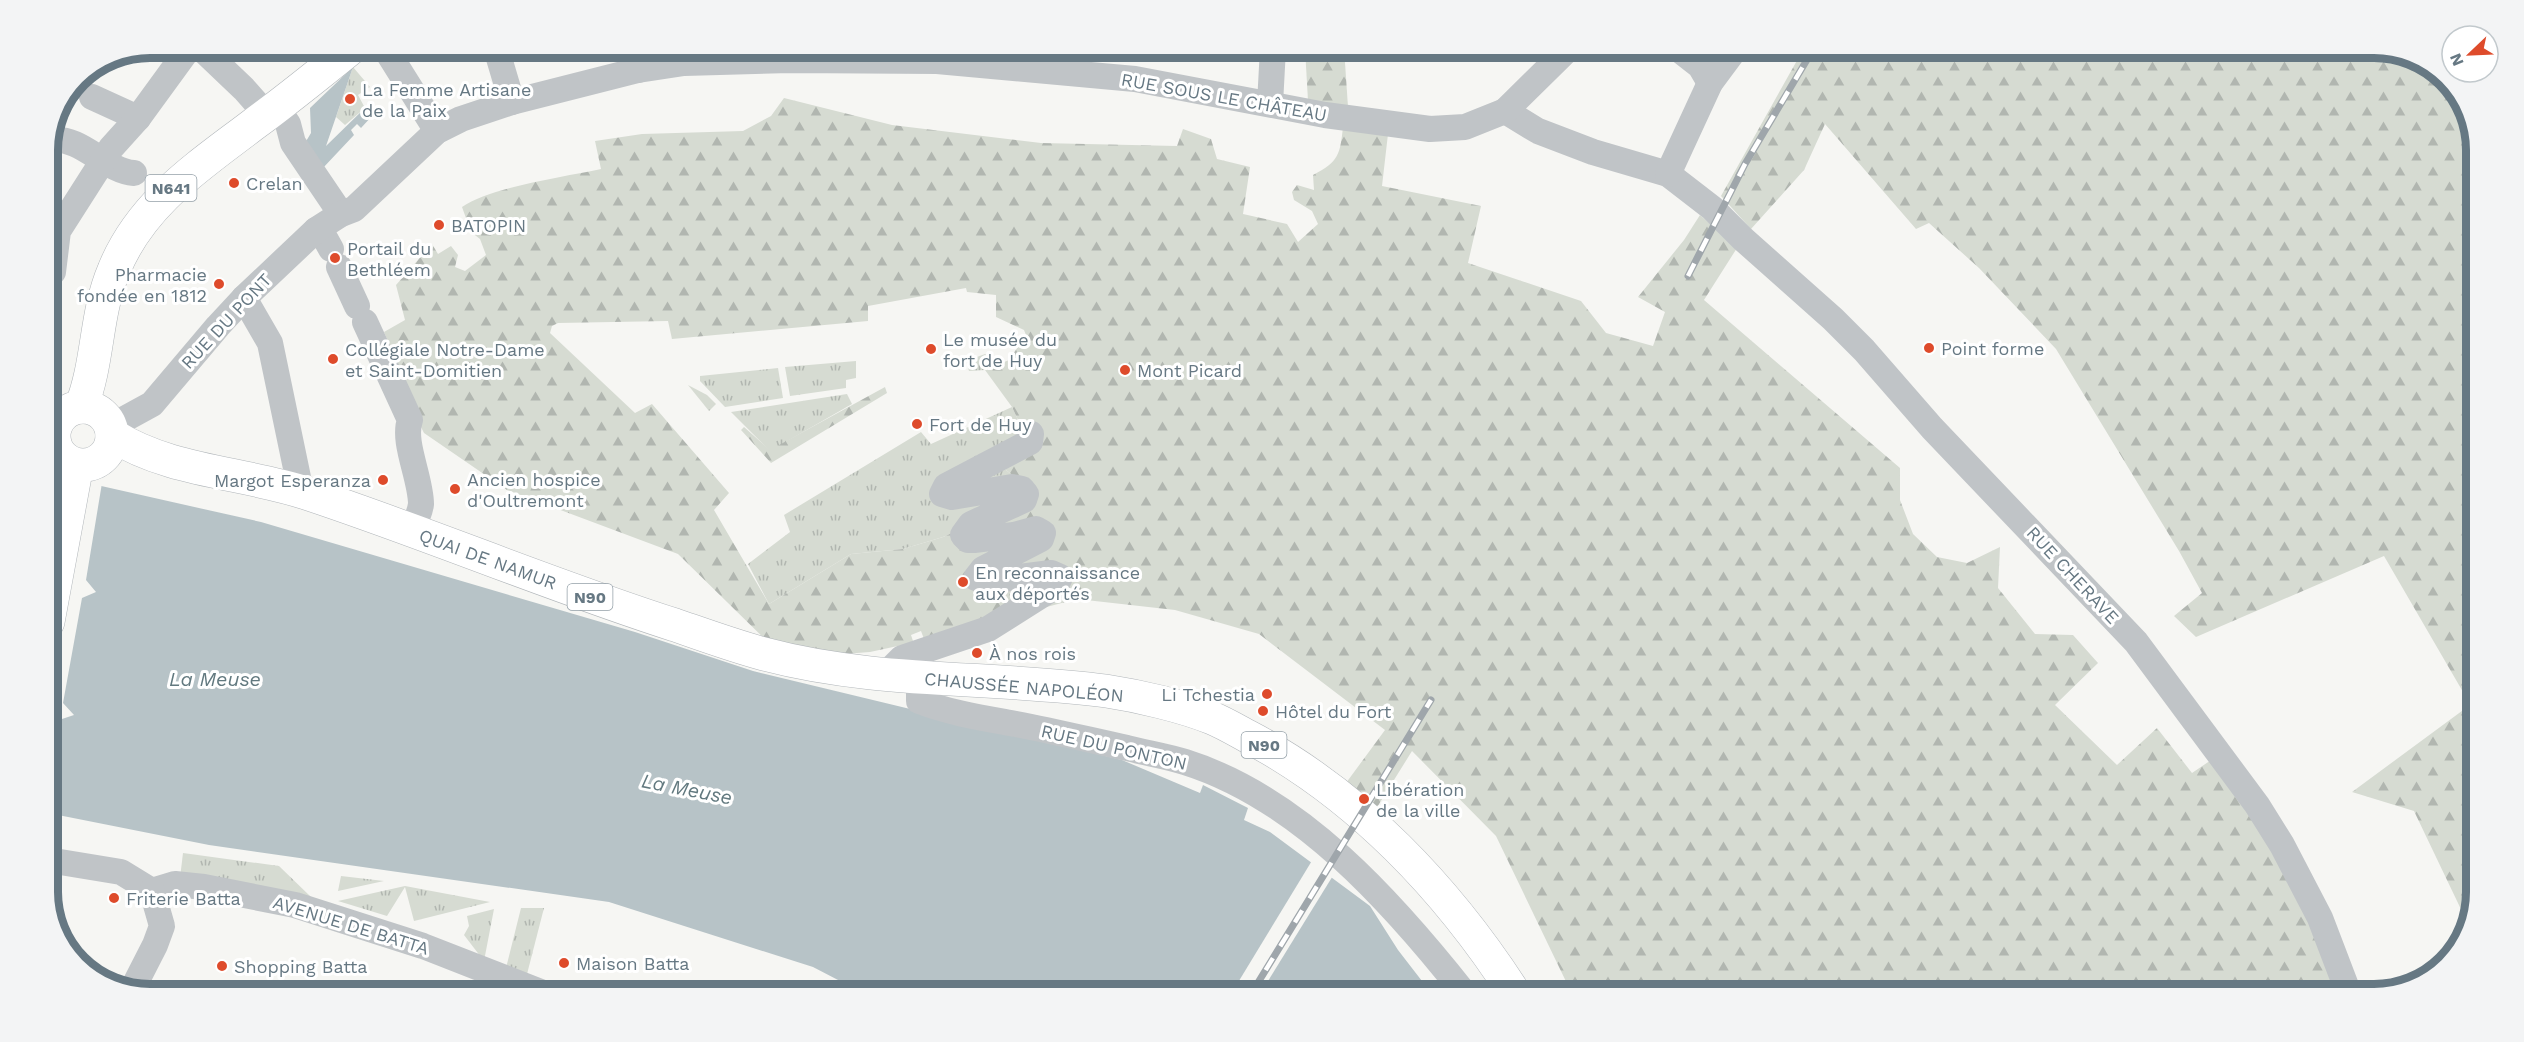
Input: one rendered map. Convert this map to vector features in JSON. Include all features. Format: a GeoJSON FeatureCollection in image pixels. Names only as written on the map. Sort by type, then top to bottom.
{"type":"FeatureCollection","features":[{"type":"Feature","properties":{"kind":"main road"},"geometry":{"type":"LineString","coordinates":[[272,111],[338,58]]}},
{"type":"Feature","properties":{"kind":"main road","name":"N641"},"geometry":{"type":"LineString","coordinates":[[79,439],[101,306],[106,287],[127,243],[141,222],[177,182],[272,111]]}},
{"type":"Feature","properties":{"kind":"main road"},"geometry":{"type":"LineString","coordinates":[[59,560],[79,439]]}},
{"type":"Feature","properties":{"kind":"main road","name":"QUAI DE NAMUR"},"geometry":{"type":"LineString","coordinates":[[79,439],[301,492],[601,601],[763,654],[820,666],[885,675]]}},
{"type":"Feature","properties":{"kind":"main road","name":"CHAUSSÉE NAPOLÉON"},"geometry":{"type":"LineString","coordinates":[[885,675],[1109,692],[1212,718],[1262,744],[1323,784],[1369,822],[1439,891],[1489,955],[1508,984]]}},
{"type":"Feature","properties":{"kind":"street"},"geometry":{"type":"LineString","coordinates":[[58,231],[111,148],[138,118],[182,58]]}},
{"type":"Feature","properties":{"kind":"street"},"geometry":{"type":"LineString","coordinates":[[211,58],[244,89],[288,124],[293,143],[341,214]]}},
{"type":"Feature","properties":{"kind":"street"},"geometry":{"type":"LineString","coordinates":[[391,58],[437,131]]}},
{"type":"Feature","properties":{"kind":"street"},"geometry":{"type":"LineString","coordinates":[[499,58],[512,102]]}},
{"type":"Feature","properties":{"kind":"street","name":"RUE SOUS LE CHÂTEAU"},"geometry":{"type":"LineString","coordinates":[[341,214],[354,209],[437,131],[461,119],[635,59],[707,63],[838,58]]}},
{"type":"Feature","properties":{"kind":"street","name":"RUE SOUS LE CHÂTEAU"},"geometry":{"type":"LineString","coordinates":[[967,58],[1135,79],[1384,124],[1430,129],[1465,127],[1505,111]]}},
{"type":"Feature","properties":{"kind":"street"},"geometry":{"type":"LineString","coordinates":[[1270,104],[1272,58]]}},
{"type":"Feature","properties":{"kind":"street"},"geometry":{"type":"LineString","coordinates":[[1559,58],[1505,111],[1538,131],[1593,152],[1668,174],[1710,83],[1729,58]]}},
{"type":"Feature","properties":{"kind":"street"},"geometry":{"type":"LineString","coordinates":[[1690,58],[1700,66],[1710,83]]}},
{"type":"Feature","properties":{"kind":"street"},"geometry":{"type":"LineString","coordinates":[[92,97],[138,118]]}},
{"type":"Feature","properties":{"kind":"street"},"geometry":{"type":"LineString","coordinates":[[59,140],[81,147],[123,172],[134,173]]}},
{"type":"Feature","properties":{"kind":"street","name":"RUE CHERAVE"},"geometry":{"type":"LineString","coordinates":[[1668,174],[1718,214],[1841,327],[1932,428],[2136,642],[2257,805],[2282,845],[2320,918],[2345,984]]}},
{"type":"Feature","properties":{"kind":"street","name":"RUE DU PONT"},"geometry":{"type":"LineString","coordinates":[[79,439],[152,404],[244,298],[329,248],[341,214]]}},
{"type":"Feature","properties":{"kind":"street"},"geometry":{"type":"LineString","coordinates":[[329,248],[410,420],[406,430],[418,479],[421,506],[411,531]]}},
{"type":"Feature","properties":{"kind":"street"},"geometry":{"type":"LineString","coordinates":[[244,298],[270,344],[301,492]]}},
{"type":"Feature","properties":{"kind":"street"},"geometry":{"type":"LineString","coordinates":[[885,675],[902,658],[988,629],[1056,586],[1060,578],[1051,573],[986,581],[976,578],[983,569],[1041,539],[1043,533],[1036,529],[1014,535],[975,540],[968,540],[963,535],[971,524],[1024,500],[1026,494],[1022,489],[1012,487],[952,497],[942,494],[946,486],[1030,442],[1031,434]]}},
{"type":"Feature","properties":{"kind":"street","name":"RUE DU PONTON"},"geometry":{"type":"LineString","coordinates":[[919,677],[919,700],[944,710],[1046,730],[1185,762],[1258,794],[1318,837],[1377,892],[1428,947],[1457,984]]}},
{"type":"Feature","properties":{"kind":"street"},"geometry":{"type":"LineString","coordinates":[[59,862],[121,872],[152,891],[162,926],[136,982]]}},
{"type":"Feature","properties":{"kind":"street","name":"AVENUE DE BATTA"},"geometry":{"type":"LineString","coordinates":[[152,891],[175,884],[204,887],[295,905],[423,946],[520,984]]}},
{"type":"Feature","properties":{"kind":"green space"},"geometry":{"type":"Polygon","coordinates":[[[1306,58],[1345,58],[1348,107],[1308,101],[1306,58]]]}},
{"type":"Feature","properties":{"kind":"green space"},"geometry":{"type":"Polygon","coordinates":[[[1798,58],[2373,58],[2403,63],[2414,68],[2438,86],[2453,105],[2462,127],[2465,145],[2466,697],[2384,556],[2196,637],[2174,616],[2202,593],[2179,551],[2056,349],[1979,268],[1929,223],[1916,229],[1825,124],[1804,170],[1751,229],[1721,196],[1798,58]]]}},
{"type":"Feature","properties":{"kind":"green space"},"geometry":{"type":"Polygon","coordinates":[[[353,67],[370,87],[358,95],[365,108],[345,125],[336,117],[353,67]]]}},
{"type":"Feature","properties":{"kind":"green space"},"geometry":{"type":"Polygon","coordinates":[[[784,98],[892,125],[1041,143],[1177,146],[1183,129],[1211,139],[1217,159],[1250,167],[1243,214],[1287,224],[1298,242],[1318,224],[1312,211],[1294,200],[1292,192],[1297,185],[1314,190],[1313,175],[1328,166],[1337,156],[1343,127],[1388,134],[1382,186],[1481,206],[1468,263],[1581,301],[1606,333],[1653,346],[1665,312],[1638,297],[1684,240],[1700,215],[1737,248],[1704,300],[1900,468],[1900,500],[1913,534],[1937,557],[1967,563],[2000,547],[1998,588],[2035,634],[2073,635],[2098,663],[2055,705],[2117,765],[2157,728],[2192,773],[2220,754],[2344,984],[1567,984],[1496,836],[1412,751],[1371,817],[1346,783],[1385,730],[1259,634],[1175,610],[1077,599],[924,639],[921,631],[911,635],[913,641],[907,644],[870,652],[831,655],[771,645],[678,554],[507,490],[424,433],[418,421],[419,414],[384,332],[405,320],[396,285],[432,244],[438,254],[451,246],[458,255],[455,267],[465,271],[486,255],[480,239],[471,232],[462,207],[509,188],[601,169],[595,141],[642,134],[743,131],[771,116],[784,98]],[[966,288],[868,306],[868,321],[672,339],[668,321],[558,323],[552,326],[550,333],[635,413],[652,404],[729,493],[714,510],[769,604],[851,554],[903,549],[943,537],[1031,498],[1023,483],[1002,467],[1027,439],[1012,407],[985,370],[1009,360],[1026,335],[1024,330],[996,317],[996,295],[967,292],[966,288]]]}},
{"type":"Feature","properties":{"kind":"green space"},"geometry":{"type":"Polygon","coordinates":[[[985,354],[1000,364],[985,370],[969,371],[966,361],[985,354]]]}},
{"type":"Feature","properties":{"kind":"green space"},"geometry":{"type":"Polygon","coordinates":[[[856,361],[856,378],[846,380],[846,388],[790,396],[785,367],[856,361]]]}},
{"type":"Feature","properties":{"kind":"green space"},"geometry":{"type":"Polygon","coordinates":[[[778,368],[783,398],[725,407],[700,381],[700,376],[778,368]]]}},
{"type":"Feature","properties":{"kind":"green space"},"geometry":{"type":"Polygon","coordinates":[[[688,385],[707,395],[716,404],[709,411],[688,385]]]}},
{"type":"Feature","properties":{"kind":"green space"},"geometry":{"type":"Polygon","coordinates":[[[885,387],[887,393],[771,463],[741,430],[744,427],[770,450],[885,387]]]}},
{"type":"Feature","properties":{"kind":"green space"},"geometry":{"type":"Polygon","coordinates":[[[847,394],[852,404],[770,451],[731,412],[847,394]]]}},
{"type":"Feature","properties":{"kind":"green space"},"geometry":{"type":"Polygon","coordinates":[[[1012,407],[1027,439],[1002,467],[1023,483],[1031,498],[943,537],[903,549],[851,554],[769,604],[748,564],[790,532],[784,515],[921,432],[931,444],[1012,407]]]}},
{"type":"Feature","properties":{"kind":"green space"},"geometry":{"type":"Polygon","coordinates":[[[2466,708],[2466,891],[2463,913],[2414,811],[2352,792],[2466,708]]]}},
{"type":"Feature","properties":{"kind":"green space"},"geometry":{"type":"Polygon","coordinates":[[[183,853],[279,866],[312,898],[180,878],[183,853]]]}},
{"type":"Feature","properties":{"kind":"green space"},"geometry":{"type":"Polygon","coordinates":[[[341,876],[384,881],[338,891],[341,876]]]}},
{"type":"Feature","properties":{"kind":"green space"},"geometry":{"type":"Polygon","coordinates":[[[405,886],[490,902],[414,921],[405,887],[387,916],[338,901],[405,886]]]}},
{"type":"Feature","properties":{"kind":"green space"},"geometry":{"type":"Polygon","coordinates":[[[521,908],[544,908],[526,978],[505,972],[521,908]]]}},
{"type":"Feature","properties":{"kind":"green space"},"geometry":{"type":"Polygon","coordinates":[[[494,909],[484,961],[464,935],[469,926],[467,916],[494,909]]]}},
{"type":"Feature","properties":{"kind":"water"},"geometry":{"type":"Polygon","coordinates":[[[353,67],[326,146],[366,107],[372,116],[361,128],[357,124],[351,130],[354,135],[322,169],[305,143],[311,133],[310,108],[353,67]]]}},
{"type":"Feature","properties":{"kind":"water","name":"La Meuse"},"geometry":{"type":"Polygon","coordinates":[[[58,476],[261,522],[635,632],[753,671],[1122,760],[1200,793],[1203,785],[1248,808],[1244,820],[1270,832],[1370,906],[1398,950],[1424,984],[846,984],[813,967],[609,902],[209,845],[59,815],[58,476]]]}},
{"type":"Feature","properties":{"kind":"pier"},"geometry":{"type":"Polygon","coordinates":[[[58,475],[102,483],[86,580],[96,592],[82,598],[63,703],[74,715],[59,720],[58,475]]]}},
{"type":"Feature","properties":{"kind":"pier"},"geometry":{"type":"Polygon","coordinates":[[[1313,859],[1334,874],[1266,984],[1237,984],[1313,859]]]}},
{"type":"Feature","properties":{"kind":"railway"},"geometry":{"type":"LineString","coordinates":[[1688,276],[1745,164],[1808,58]]}},
{"type":"Feature","properties":{"kind":"railway"},"geometry":{"type":"LineString","coordinates":[[1257,984],[1431,700]]}},
{"type":"Feature","properties":{"kind":"place","name":"La Femme Artisane de la Paix"},"geometry":{"type":"Point","coordinates":[350,99]}},
{"type":"Feature","properties":{"kind":"place","name":"Crelan"},"geometry":{"type":"Point","coordinates":[234,183]}},
{"type":"Feature","properties":{"kind":"place","name":"BATOPIN"},"geometry":{"type":"Point","coordinates":[439,225]}},
{"type":"Feature","properties":{"kind":"place","name":"Portail du Bethléem"},"geometry":{"type":"Point","coordinates":[335,258]}},
{"type":"Feature","properties":{"kind":"place","name":"Pharmacie fondée en 1812"},"geometry":{"type":"Point","coordinates":[219,284]}},
{"type":"Feature","properties":{"kind":"place","name":"Point forme"},"geometry":{"type":"Point","coordinates":[1929,348]}},
{"type":"Feature","properties":{"kind":"place","name":"Le musée du fort de Huy"},"geometry":{"type":"Point","coordinates":[931,349]}},
{"type":"Feature","properties":{"kind":"place","name":"Collégiale Notre-Dame et Saint-Domitien"},"geometry":{"type":"Point","coordinates":[333,359]}},
{"type":"Feature","properties":{"kind":"place","name":"Mont Picard"},"geometry":{"type":"Point","coordinates":[1125,370]}},
{"type":"Feature","properties":{"kind":"place","name":"Fort de Huy"},"geometry":{"type":"Point","coordinates":[917,424]}},
{"type":"Feature","properties":{"kind":"place","name":"Margot Esperanza"},"geometry":{"type":"Point","coordinates":[383,480]}},
{"type":"Feature","properties":{"kind":"place","name":"Ancien hospice d'Oultremont"},"geometry":{"type":"Point","coordinates":[455,489]}},
{"type":"Feature","properties":{"kind":"place","name":"En reconnaissance aux déportés"},"geometry":{"type":"Point","coordinates":[963,582]}},
{"type":"Feature","properties":{"kind":"place","name":"À nos rois"},"geometry":{"type":"Point","coordinates":[977,653]}},
{"type":"Feature","properties":{"kind":"place","name":"Li Tchestia"},"geometry":{"type":"Point","coordinates":[1267,694]}},
{"type":"Feature","properties":{"kind":"place","name":"Hôtel du Fort"},"geometry":{"type":"Point","coordinates":[1263,711]}},
{"type":"Feature","properties":{"kind":"place","name":"Libération de la ville"},"geometry":{"type":"Point","coordinates":[1364,799]}},
{"type":"Feature","properties":{"kind":"place","name":"Friterie Batta"},"geometry":{"type":"Point","coordinates":[114,898]}},
{"type":"Feature","properties":{"kind":"place","name":"Maison Batta"},"geometry":{"type":"Point","coordinates":[564,963]}},
{"type":"Feature","properties":{"kind":"place","name":"Shopping Batta"},"geometry":{"type":"Point","coordinates":[222,966]}}]}
